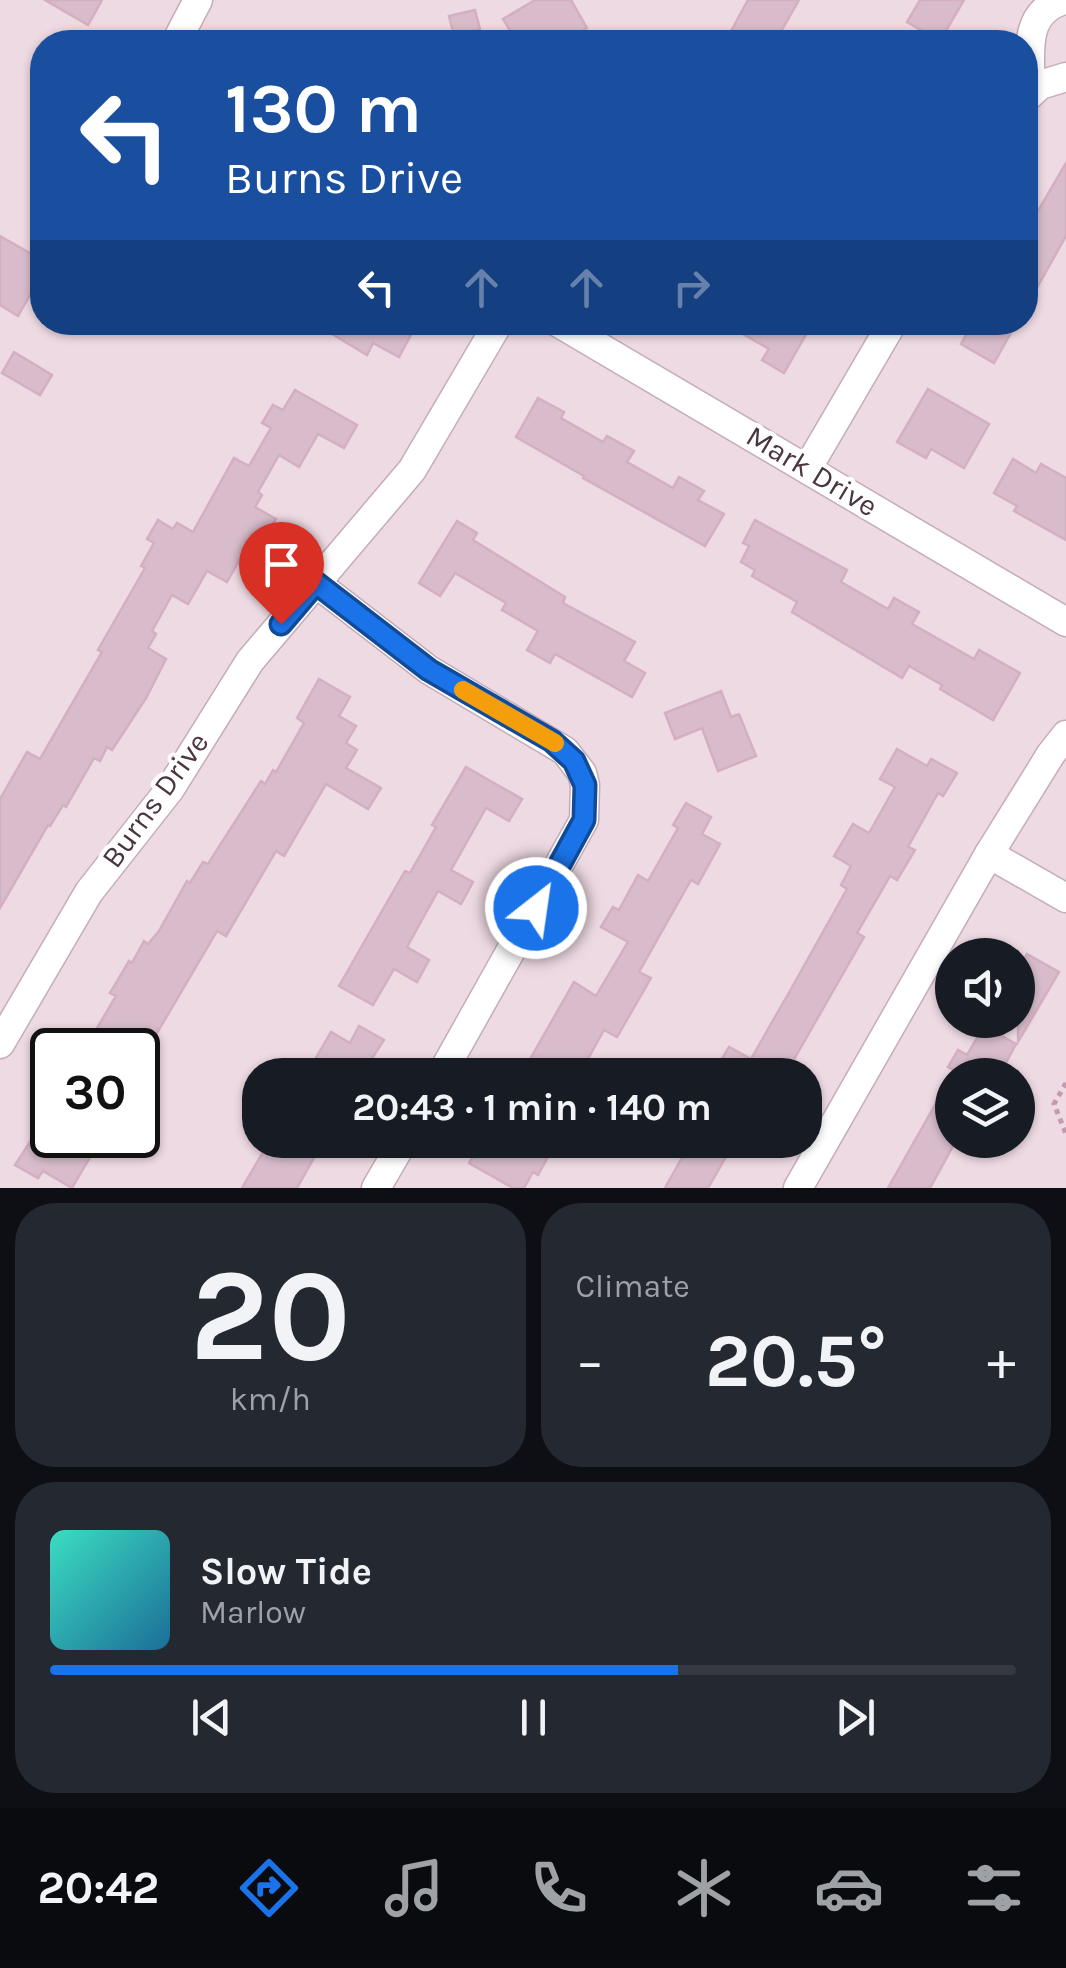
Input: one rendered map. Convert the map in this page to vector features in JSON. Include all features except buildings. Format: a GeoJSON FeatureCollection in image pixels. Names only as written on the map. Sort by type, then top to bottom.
{"type":"FeatureCollection","features":[{"type":"Feature","properties":{"kind":"street"},"geometry":{"type":"LineString","coordinates":[[182,30],[198,0]]}},
{"type":"Feature","properties":{"kind":"street"},"geometry":{"type":"LineString","coordinates":[[1033,30],[1041,11],[1064,0]]}},
{"type":"Feature","properties":{"kind":"street"},"geometry":{"type":"LineString","coordinates":[[1038,90],[1066,76]]}},
{"type":"Feature","properties":{"kind":"street","name":"Burns Drive"},"geometry":{"type":"LineString","coordinates":[[0,1044],[89,892],[170,789],[250,661],[412,470],[491,335]]}},
{"type":"Feature","properties":{"kind":"street","name":"Mark Drive"},"geometry":{"type":"LineString","coordinates":[[579,335],[1066,622]]}},
{"type":"Feature","properties":{"kind":"street"},"geometry":{"type":"LineString","coordinates":[[807,469],[884,335]]}},
{"type":"Feature","properties":{"kind":"street"},"geometry":{"type":"LineString","coordinates":[[316,583],[429,670],[552,741],[574,761],[585,785],[584,820],[450,1058]]}},
{"type":"Feature","properties":{"kind":"street"},"geometry":{"type":"LineString","coordinates":[[798,1188],[990,854],[1050,754],[1066,735]]}},
{"type":"Feature","properties":{"kind":"street"},"geometry":{"type":"LineString","coordinates":[[990,854],[1066,898]]}},
{"type":"Feature","properties":{"kind":"street"},"geometry":{"type":"LineString","coordinates":[[376,1188],[394,1158]]}},
{"type":"Feature","properties":{"kind":"path"},"geometry":{"type":"LineString","coordinates":[[1066,1083],[1054,1104],[1066,1134]]}},
{"type":"Feature","properties":{"kind":"shaded area"},"geometry":{"type":"Polygon","coordinates":[[[0,0],[1066,0],[1066,1188],[0,1188],[0,0]]]}},
{"type":"Feature","properties":{"kind":"slow traffic"},"geometry":{"type":"LineString","coordinates":[[463,690],[555,743]]}},
{"type":"Feature","properties":{"kind":"route"},"geometry":{"type":"LineString","coordinates":[[281,624],[316,583],[429,670],[566,751],[585,785],[584,820],[536,908]]}}]}
